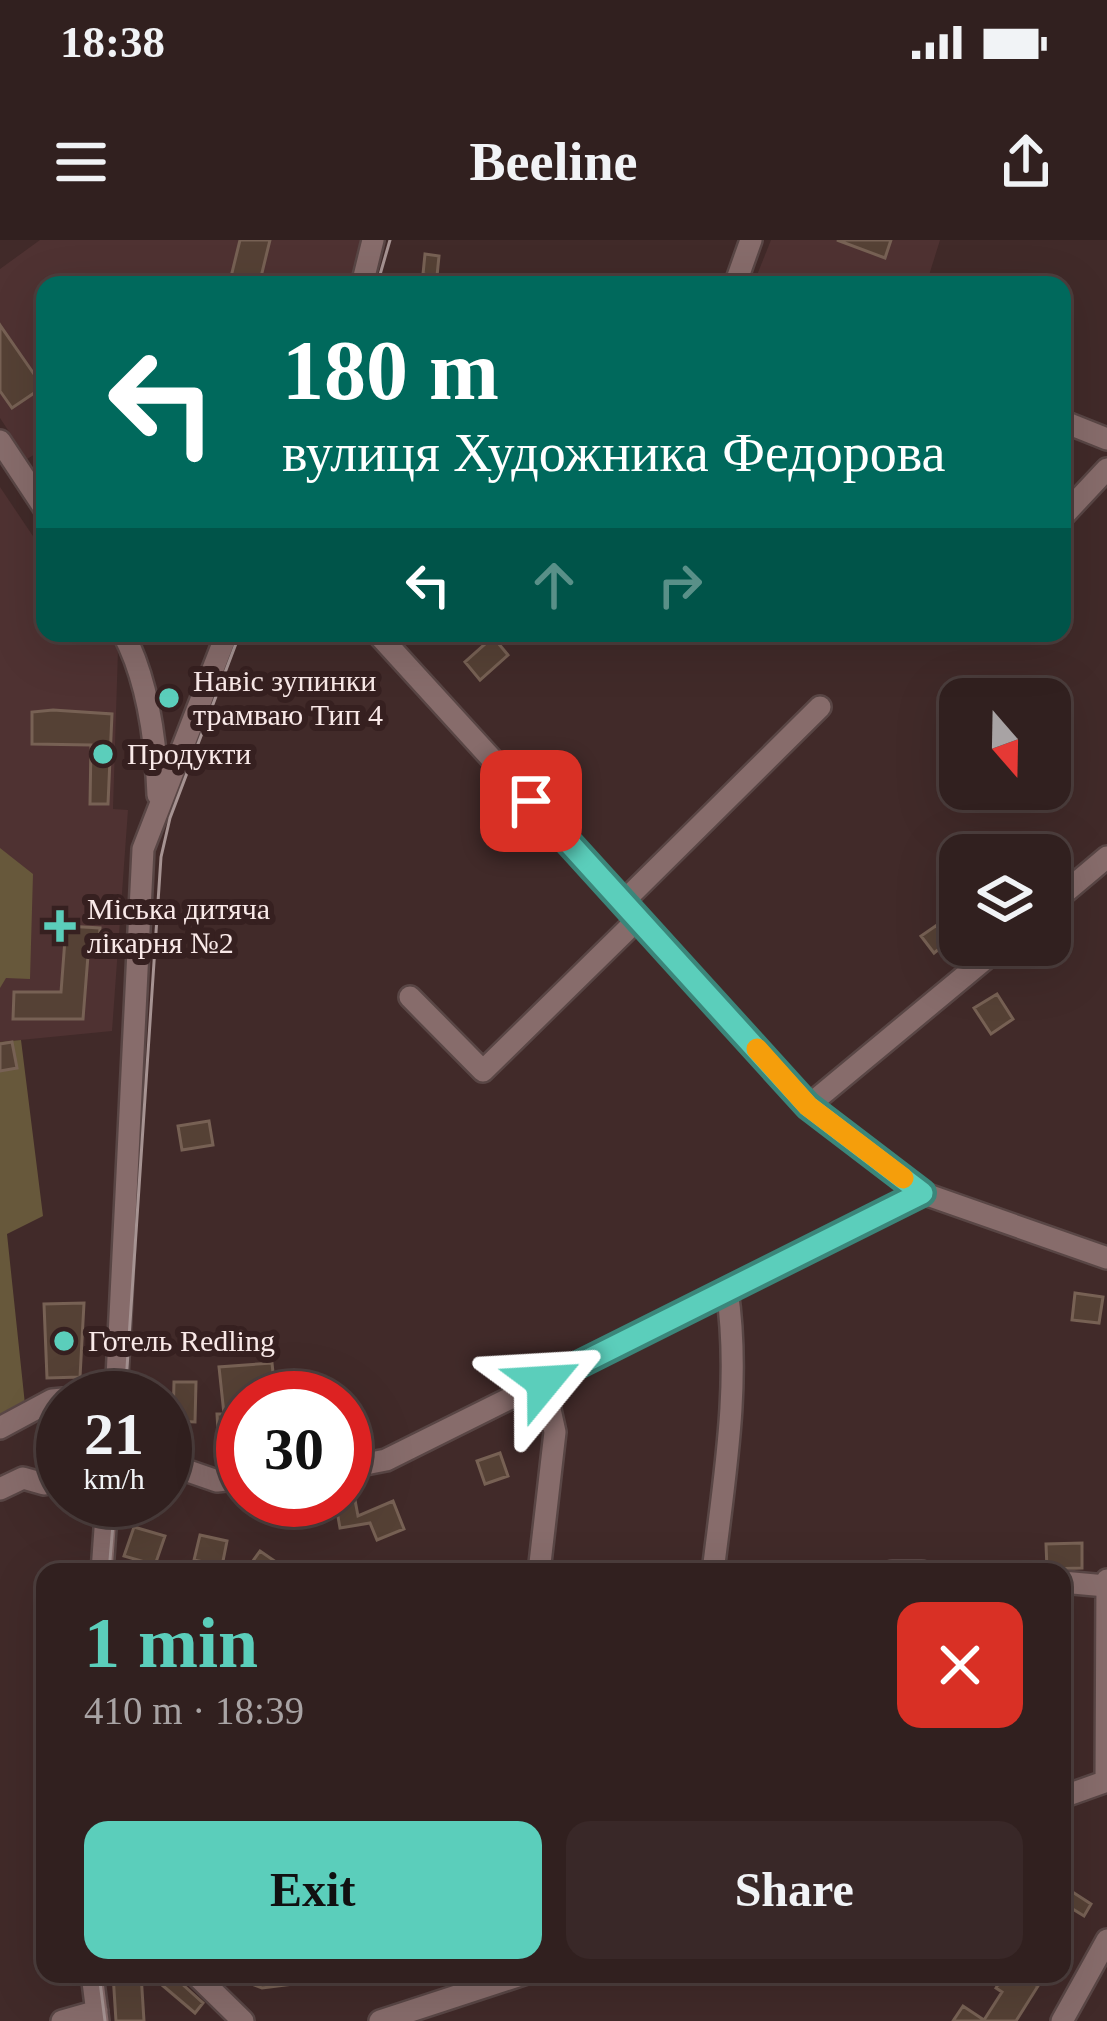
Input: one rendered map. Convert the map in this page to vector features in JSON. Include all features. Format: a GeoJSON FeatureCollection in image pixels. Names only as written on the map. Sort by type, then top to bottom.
{"type":"FeatureCollection","features":[{"type":"Feature","properties":{"kind":"street"},"geometry":{"type":"LineString","coordinates":[[364,276],[373,240]]}},
{"type":"Feature","properties":{"kind":"street"},"geometry":{"type":"LineString","coordinates":[[738,276],[751,240]]}},
{"type":"Feature","properties":{"kind":"street"},"geometry":{"type":"LineString","coordinates":[[1071,425],[1107,440]]}},
{"type":"Feature","properties":{"kind":"street"},"geometry":{"type":"LineString","coordinates":[[0,441],[36,495]]}},
{"type":"Feature","properties":{"kind":"street"},"geometry":{"type":"LineString","coordinates":[[1071,507],[1107,469]]}},
{"type":"Feature","properties":{"kind":"street"},"geometry":{"type":"LineString","coordinates":[[128,642],[157,758],[159,801]]}},
{"type":"Feature","properties":{"kind":"street"},"geometry":{"type":"LineString","coordinates":[[117,1371],[143,849],[223,642]]}},
{"type":"Feature","properties":{"kind":"street"},"geometry":{"type":"LineString","coordinates":[[385,642],[808,1106],[922,1193],[1107,1258]]}},
{"type":"Feature","properties":{"kind":"street"},"geometry":{"type":"LineString","coordinates":[[410,997],[483,1071],[820,707]]}},
{"type":"Feature","properties":{"kind":"street"},"geometry":{"type":"LineString","coordinates":[[1071,887],[1107,857]]}},
{"type":"Feature","properties":{"kind":"street"},"geometry":{"type":"LineString","coordinates":[[808,1106],[977,966]]}},
{"type":"Feature","properties":{"kind":"street"},"geometry":{"type":"LineString","coordinates":[[372,1463],[386,1460],[922,1193]]}},
{"type":"Feature","properties":{"kind":"street"},"geometry":{"type":"LineString","coordinates":[[714,1563],[729,1435],[734,1336],[727,1291]]}},
{"type":"Feature","properties":{"kind":"street"},"geometry":{"type":"LineString","coordinates":[[540,1563],[554,1432],[544,1382]]}},
{"type":"Feature","properties":{"kind":"street"},"geometry":{"type":"LineString","coordinates":[[0,1428],[36,1409]]}},
{"type":"Feature","properties":{"kind":"street"},"geometry":{"type":"LineString","coordinates":[[0,1489],[23,1478],[36,1482]]}},
{"type":"Feature","properties":{"kind":"street"},"geometry":{"type":"LineString","coordinates":[[103,1563],[105,1527]]}},
{"type":"Feature","properties":{"kind":"street"},"geometry":{"type":"LineString","coordinates":[[1071,1582],[1107,1583],[1107,1781],[1071,1794]]}},
{"type":"Feature","properties":{"kind":"street"},"geometry":{"type":"LineString","coordinates":[[1061,2021],[1107,1940]]}},
{"type":"Feature","properties":{"kind":"street"},"geometry":{"type":"LineString","coordinates":[[62,2021],[97,2016],[93,1983]]}},
{"type":"Feature","properties":{"kind":"street"},"geometry":{"type":"LineString","coordinates":[[204,1983],[243,2021]]}},
{"type":"Feature","properties":{"kind":"street"},"geometry":{"type":"LineString","coordinates":[[380,2021],[492,1983]]}},
{"type":"Feature","properties":{"kind":"shaded area"},"geometry":{"type":"Polygon","coordinates":[[[40,240],[365,240],[356,276],[36,276],[36,454],[27,459],[0,418],[0,269],[40,240]]]}},
{"type":"Feature","properties":{"kind":"shaded area"},"geometry":{"type":"Polygon","coordinates":[[[771,240],[940,240],[929,276],[757,276],[771,240]]]}},
{"type":"Feature","properties":{"kind":"shaded area"},"geometry":{"type":"Polygon","coordinates":[[[0,487],[36,541],[36,642],[112,642],[118,650],[113,809],[128,810],[112,1031],[0,1042],[0,487]]]}},
{"type":"Feature","properties":{"kind":"shaded area"},"geometry":{"type":"Polygon","coordinates":[[[0,848],[33,874],[30,979],[6,978],[0,988],[0,848]]]}},
{"type":"Feature","properties":{"kind":"shaded area"},"geometry":{"type":"Polygon","coordinates":[[[21,1040],[43,1216],[7,1234],[26,1414],[0,1424],[0,1042],[21,1040]]]}},
{"type":"Feature","properties":{"kind":"building"},"geometry":{"type":"Polygon","coordinates":[[[240,240],[270,240],[261,276],[231,276],[240,240]]]}},
{"type":"Feature","properties":{"kind":"building"},"geometry":{"type":"Polygon","coordinates":[[[837,240],[891,240],[885,258],[837,240]]]}},
{"type":"Feature","properties":{"kind":"building"},"geometry":{"type":"Polygon","coordinates":[[[425,254],[439,256],[437,276],[423,274],[425,254]]]}},
{"type":"Feature","properties":{"kind":"building"},"geometry":{"type":"Polygon","coordinates":[[[0,325],[36,377],[36,392],[12,408],[0,391],[0,325]]]}},
{"type":"Feature","properties":{"kind":"building"},"geometry":{"type":"Polygon","coordinates":[[[487,642],[497,642],[508,655],[480,680],[465,662],[487,642]]]}},
{"type":"Feature","properties":{"kind":"building"},"geometry":{"type":"Polygon","coordinates":[[[32,712],[112,714],[108,804],[90,804],[91,745],[32,744],[32,712]]]}},
{"type":"Feature","properties":{"kind":"building"},"geometry":{"type":"Polygon","coordinates":[[[937,925],[939,949],[934,953],[921,936],[937,925]]]}},
{"type":"Feature","properties":{"kind":"building"},"geometry":{"type":"Polygon","coordinates":[[[66,926],[100,928],[99,944],[89,943],[83,1019],[13,1019],[14,992],[61,992],[66,926]]]}},
{"type":"Feature","properties":{"kind":"building"},"geometry":{"type":"Polygon","coordinates":[[[997,994],[1013,1019],[991,1034],[974,1008],[997,994]]]}},
{"type":"Feature","properties":{"kind":"building"},"geometry":{"type":"Polygon","coordinates":[[[12,1042],[17,1068],[0,1071],[0,1044],[12,1042]]]}},
{"type":"Feature","properties":{"kind":"building"},"geometry":{"type":"Polygon","coordinates":[[[209,1121],[213,1145],[182,1150],[178,1126],[209,1121]]]}},
{"type":"Feature","properties":{"kind":"building"},"geometry":{"type":"Polygon","coordinates":[[[1075,1293],[1103,1297],[1099,1323],[1072,1320],[1075,1293]]]}},
{"type":"Feature","properties":{"kind":"building","name":"Готель Redling"},"geometry":{"type":"Polygon","coordinates":[[[84,1303],[80,1371],[47,1371],[44,1304],[84,1303]]]}},
{"type":"Feature","properties":{"kind":"building"},"geometry":{"type":"Polygon","coordinates":[[[272,1363],[273,1371],[219,1371],[219,1367],[272,1363]]]}},
{"type":"Feature","properties":{"kind":"building"},"geometry":{"type":"Polygon","coordinates":[[[192,1382],[196,1382],[192,1422],[192,1382]]]}},
{"type":"Feature","properties":{"kind":"building"},"geometry":{"type":"Polygon","coordinates":[[[500,1453],[508,1476],[485,1484],[477,1461],[500,1453]]]}},
{"type":"Feature","properties":{"kind":"building"},"geometry":{"type":"Polygon","coordinates":[[[393,1501],[404,1529],[377,1540],[372,1510],[393,1501]]]}},
{"type":"Feature","properties":{"kind":"building"},"geometry":{"type":"Polygon","coordinates":[[[134,1527],[165,1536],[156,1563],[124,1556],[134,1527]]]}},
{"type":"Feature","properties":{"kind":"building"},"geometry":{"type":"Polygon","coordinates":[[[200,1535],[227,1541],[223,1563],[194,1560],[200,1535]]]}},
{"type":"Feature","properties":{"kind":"building"},"geometry":{"type":"Polygon","coordinates":[[[1082,1543],[1082,1568],[1047,1563],[1046,1544],[1082,1543]]]}},
{"type":"Feature","properties":{"kind":"building"},"geometry":{"type":"Polygon","coordinates":[[[260,1551],[278,1563],[251,1563],[260,1551]]]}},
{"type":"Feature","properties":{"kind":"building"},"geometry":{"type":"Polygon","coordinates":[[[1071,1891],[1091,1904],[1084,1916],[1071,1908],[1071,1891]]]}},
{"type":"Feature","properties":{"kind":"building"},"geometry":{"type":"Polygon","coordinates":[[[114,1983],[142,1983],[144,2021],[116,2021],[114,1983]]]}},
{"type":"Feature","properties":{"kind":"building"},"geometry":{"type":"Polygon","coordinates":[[[181,1983],[203,2003],[195,2013],[162,1985],[181,1983]]]}},
{"type":"Feature","properties":{"kind":"building"},"geometry":{"type":"Polygon","coordinates":[[[249,1983],[302,1983],[262,1988],[249,1983]]]}},
{"type":"Feature","properties":{"kind":"building"},"geometry":{"type":"Polygon","coordinates":[[[999,1983],[1038,1986],[1016,2021],[953,2021],[963,2006],[984,2020],[1002,1992],[996,1988],[999,1983]]]}},
{"type":"Feature","properties":{"kind":"tram line"},"geometry":{"type":"LineString","coordinates":[[380,276],[390,240]]}},
{"type":"Feature","properties":{"kind":"tram line"},"geometry":{"type":"LineString","coordinates":[[127,1371],[161,857],[170,818],[237,642]]}},
{"type":"Feature","properties":{"kind":"tram line"},"geometry":{"type":"LineString","coordinates":[[110,1563],[113,1527]]}},
{"type":"Feature","properties":{"kind":"tram line"},"geometry":{"type":"LineString","coordinates":[[100,1983],[105,2021]]}},
{"type":"Feature","properties":{"kind":"slow traffic"},"geometry":{"type":"LineString","coordinates":[[757,1049],[808,1106],[903,1178]]}},
{"type":"Feature","properties":{"kind":"place","name":"Навіс зупинки трамваю Тип 4"},"geometry":{"type":"Point","coordinates":[169,698]}},
{"type":"Feature","properties":{"kind":"place","name":"Продукти"},"geometry":{"type":"Point","coordinates":[103,754]}},
{"type":"Feature","properties":{"kind":"place","name":"Міська дитяча лікарня №2"},"geometry":{"type":"Point","coordinates":[60,926]}},
{"type":"Feature","properties":{"kind":"place","name":"Готель Redling"},"geometry":{"type":"Point","coordinates":[64,1341]}},
{"type":"Feature","properties":{"kind":"route"},"geometry":{"type":"LineString","coordinates":[[531,801],[808,1106],[922,1193],[544,1382]]}}]}
